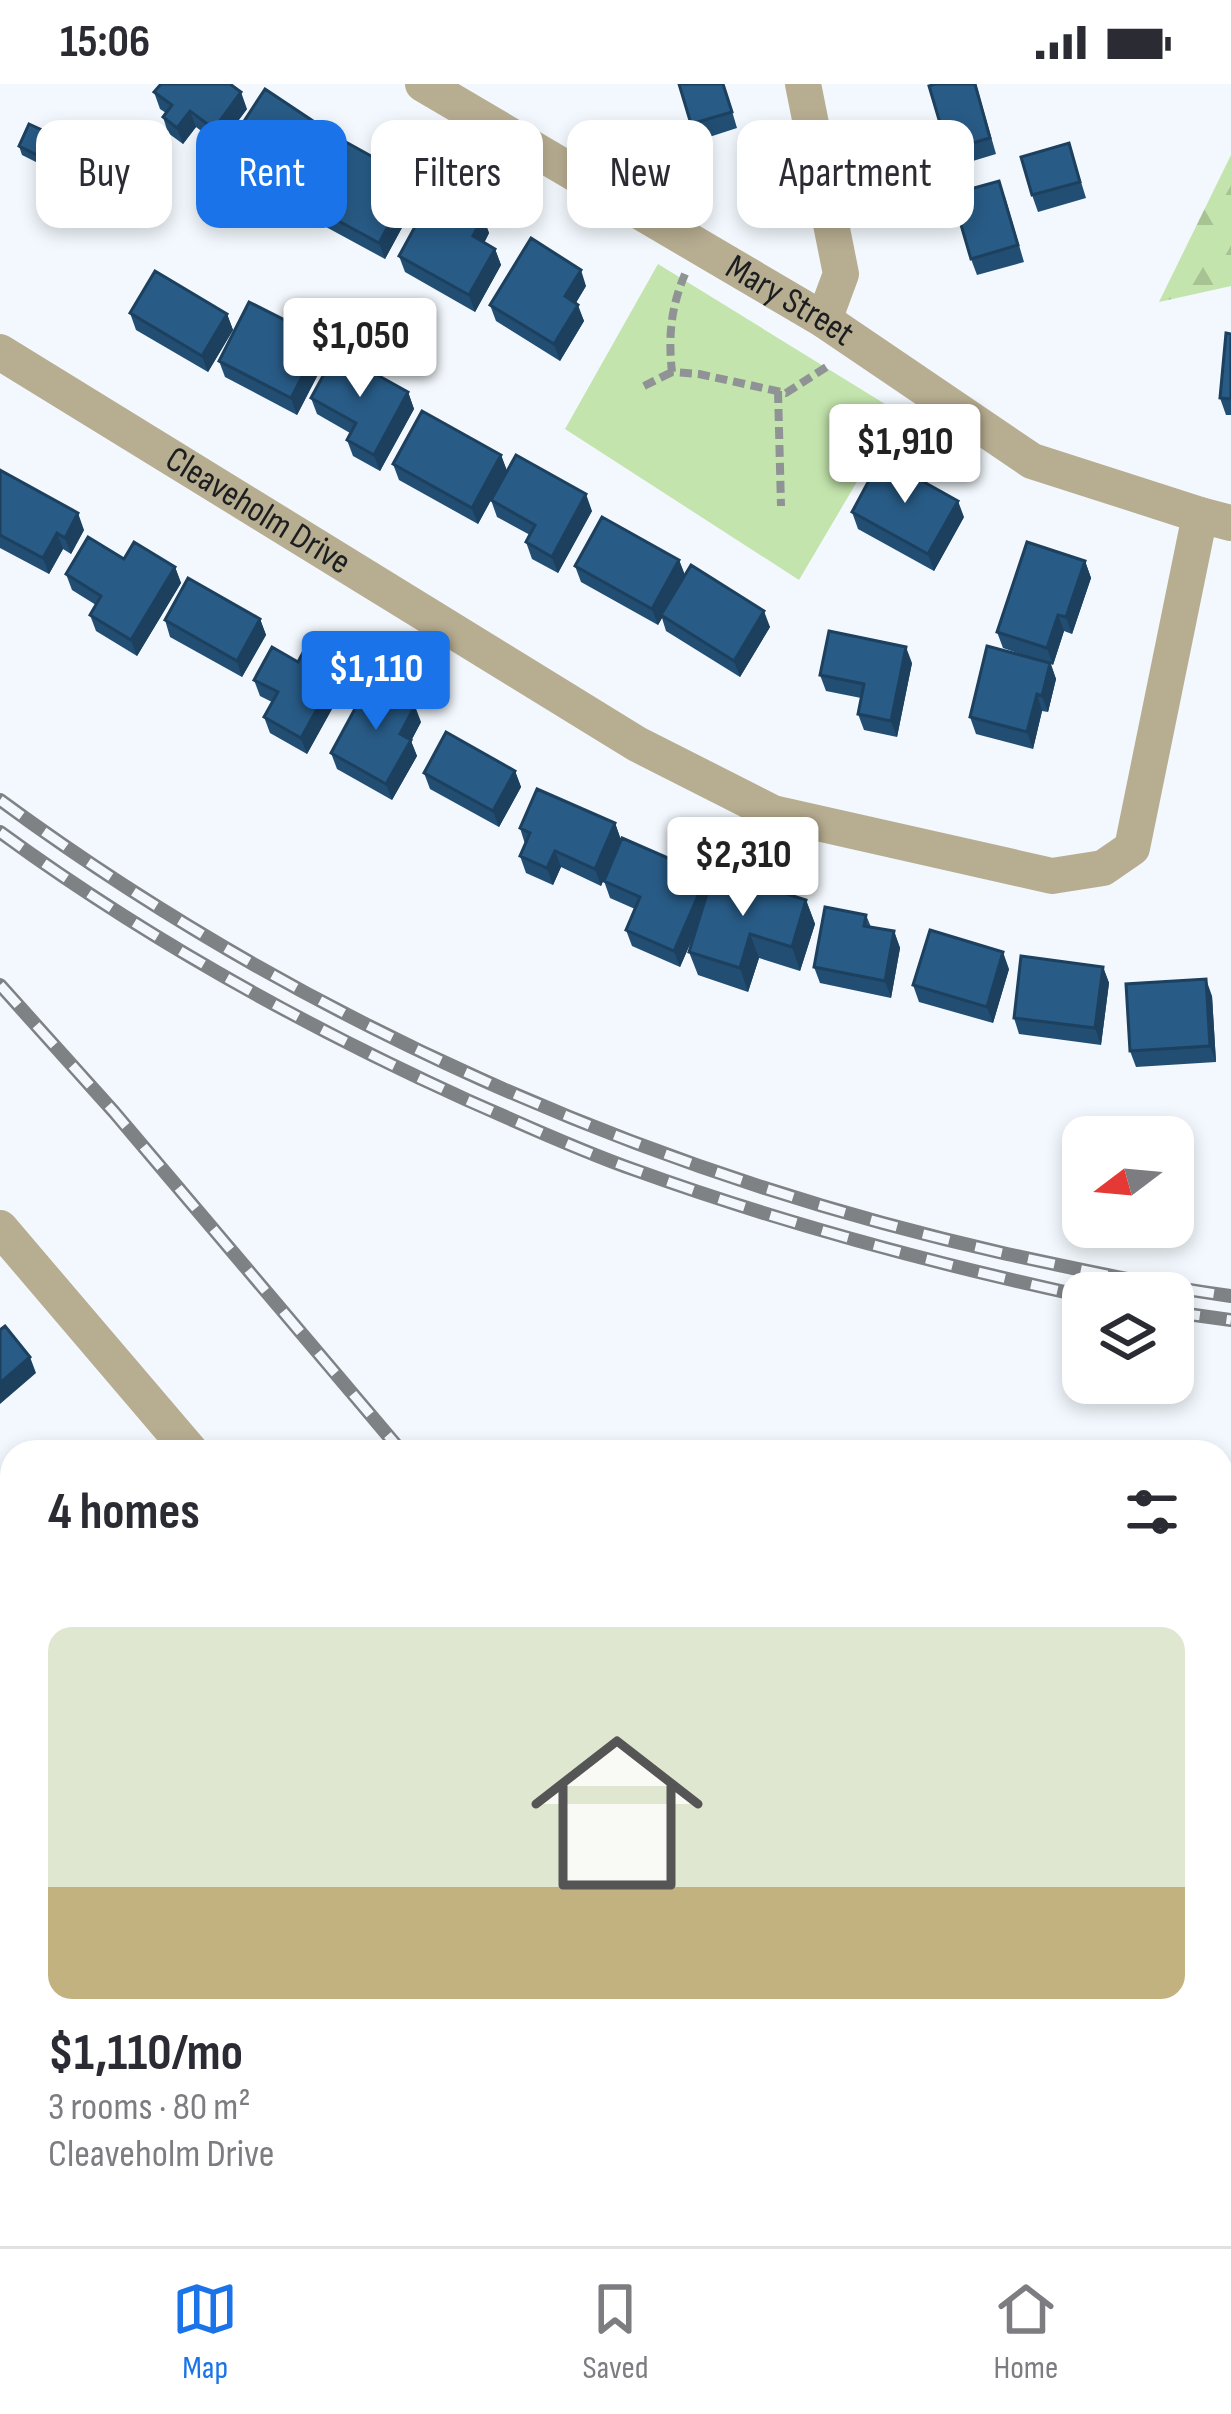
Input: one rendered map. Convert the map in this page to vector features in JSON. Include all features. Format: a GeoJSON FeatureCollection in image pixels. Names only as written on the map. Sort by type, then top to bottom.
{"type":"FeatureCollection","features":[{"type":"Feature","properties":{"kind":"street","name":"Mary Street"},"geometry":{"type":"LineString","coordinates":[[423,84],[824,320],[1032,461],[1215,519]]}},
{"type":"Feature","properties":{"kind":"street"},"geometry":{"type":"LineString","coordinates":[[803,84],[841,274],[824,320]]}},
{"type":"Feature","properties":{"kind":"street","name":"Cleaveholm Drive"},"geometry":{"type":"LineString","coordinates":[[0,352],[637,744],[772,813],[1052,876],[1102,868],[1132,848],[1215,519]]}},
{"type":"Feature","properties":{"kind":"street"},"geometry":{"type":"LineString","coordinates":[[0,1228],[181,1440]]}},
{"type":"Feature","properties":{"kind":"path"},"geometry":{"type":"LineString","coordinates":[[672,372],[672,305],[696,244]]}},
{"type":"Feature","properties":{"kind":"path"},"geometry":{"type":"LineString","coordinates":[[644,386],[672,372],[786,393],[862,345]]}},
{"type":"Feature","properties":{"kind":"path"},"geometry":{"type":"LineString","coordinates":[[778,391],[781,506]]}},
{"type":"Feature","properties":{"kind":"green space"},"geometry":{"type":"Polygon","coordinates":[[[1231,155],[1231,286],[1159,302],[1231,155]]]}},
{"type":"Feature","properties":{"kind":"green space"},"geometry":{"type":"Polygon","coordinates":[[[658,264],[898,412],[799,580],[565,429],[658,264]]]}},
{"type":"Feature","properties":{"kind":"building"},"geometry":{"type":"Polygon","coordinates":[[[161,84],[230,84],[241,92],[221,120],[202,120],[190,111],[177,128],[163,117],[172,105],[154,92],[161,84]]]}},
{"type":"Feature","properties":{"kind":"building"},"geometry":{"type":"Polygon","coordinates":[[[679,84],[723,84],[732,112],[690,120],[679,84]]]}},
{"type":"Feature","properties":{"kind":"building"},"geometry":{"type":"Polygon","coordinates":[[[975,84],[990,138],[974,143],[974,120],[939,120],[929,86],[975,84]]]}},
{"type":"Feature","properties":{"kind":"building"},"geometry":{"type":"Polygon","coordinates":[[[265,89],[312,120],[245,120],[265,89]]]}},
{"type":"Feature","properties":{"kind":"building"},"geometry":{"type":"Polygon","coordinates":[[[29,124],[36,127],[36,154],[19,146],[29,124]]]}},
{"type":"Feature","properties":{"kind":"building"},"geometry":{"type":"Polygon","coordinates":[[[347,143],[371,156],[371,228],[387,228],[379,243],[347,226],[347,143]]]}},
{"type":"Feature","properties":{"kind":"building"},"geometry":{"type":"Polygon","coordinates":[[[1069,143],[1080,182],[1032,195],[1021,157],[1069,143]]]}},
{"type":"Feature","properties":{"kind":"building"},"geometry":{"type":"Polygon","coordinates":[[[999,181],[1018,245],[971,259],[962,228],[974,228],[974,188],[999,181]]]}},
{"type":"Feature","properties":{"kind":"building"},"geometry":{"type":"Polygon","coordinates":[[[414,228],[477,228],[473,236],[495,249],[469,295],[399,256],[414,228]]]}},
{"type":"Feature","properties":{"kind":"building"},"geometry":{"type":"Polygon","coordinates":[[[531,238],[581,270],[565,296],[578,305],[554,344],[490,305],[531,238]]]}},
{"type":"Feature","properties":{"kind":"building"},"geometry":{"type":"Polygon","coordinates":[[[155,271],[227,314],[202,356],[130,313],[155,271]]]}},
{"type":"Feature","properties":{"kind":"building"},"geometry":{"type":"Polygon","coordinates":[[[249,302],[322,339],[291,398],[219,361],[249,302]]]}},
{"type":"Feature","properties":{"kind":"building"},"geometry":{"type":"Polygon","coordinates":[[[1226,333],[1231,334],[1231,399],[1220,398],[1226,333]]]}},
{"type":"Feature","properties":{"kind":"building"},"geometry":{"type":"Polygon","coordinates":[[[336,352],[408,392],[374,455],[347,440],[356,423],[311,398],[336,352]]]}},
{"type":"Feature","properties":{"kind":"building"},"geometry":{"type":"Polygon","coordinates":[[[422,411],[501,455],[472,508],[393,464],[422,411]]]}},
{"type":"Feature","properties":{"kind":"building"},"geometry":{"type":"Polygon","coordinates":[[[516,455],[586,494],[552,557],[526,542],[535,525],[491,500],[516,455]]]}},
{"type":"Feature","properties":{"kind":"building"},"geometry":{"type":"Polygon","coordinates":[[[881,458],[958,501],[928,554],[852,512],[881,458]]]}},
{"type":"Feature","properties":{"kind":"building"},"geometry":{"type":"Polygon","coordinates":[[[0,470],[78,513],[65,538],[57,533],[43,558],[0,535],[0,470]]]}},
{"type":"Feature","properties":{"kind":"building"},"geometry":{"type":"Polygon","coordinates":[[[602,517],[679,560],[652,609],[575,566],[602,517]]]}},
{"type":"Feature","properties":{"kind":"building"},"geometry":{"type":"Polygon","coordinates":[[[88,537],[124,559],[134,542],[175,567],[131,640],[90,615],[101,596],[66,574],[88,537]]]}},
{"type":"Feature","properties":{"kind":"building"},"geometry":{"type":"Polygon","coordinates":[[[1027,542],[1085,561],[1066,617],[1058,615],[1047,648],[997,632],[1027,542]]]}},
{"type":"Feature","properties":{"kind":"building"},"geometry":{"type":"Polygon","coordinates":[[[691,565],[764,611],[734,661],[661,615],[691,565]]]}},
{"type":"Feature","properties":{"kind":"building"},"geometry":{"type":"Polygon","coordinates":[[[188,578],[260,619],[237,661],[165,620],[188,578]]]}},
{"type":"Feature","properties":{"kind":"building"},"geometry":{"type":"Polygon","coordinates":[[[829,631],[906,647],[891,721],[858,714],[864,684],[820,675],[829,631]]]}},
{"type":"Feature","properties":{"kind":"building"},"geometry":{"type":"Polygon","coordinates":[[[307,645],[342,664],[301,738],[264,717],[278,692],[254,680],[272,647],[298,662],[307,645]]]}},
{"type":"Feature","properties":{"kind":"building"},"geometry":{"type":"Polygon","coordinates":[[[987,646],[1050,663],[1027,732],[970,717],[987,646]]]}},
{"type":"Feature","properties":{"kind":"building"},"geometry":{"type":"Polygon","coordinates":[[[370,681],[415,706],[400,734],[411,740],[386,784],[331,753],[370,681]]]}},
{"type":"Feature","properties":{"kind":"building"},"geometry":{"type":"Polygon","coordinates":[[[446,732],[515,771],[493,811],[424,773],[446,732]]]}},
{"type":"Feature","properties":{"kind":"building"},"geometry":{"type":"Polygon","coordinates":[[[537,789],[615,823],[595,869],[555,851],[547,868],[520,856],[530,833],[520,828],[537,789]]]}},
{"type":"Feature","properties":{"kind":"building"},"geometry":{"type":"Polygon","coordinates":[[[622,838],[707,875],[674,951],[626,930],[640,897],[604,881],[622,838]]]}},
{"type":"Feature","properties":{"kind":"building"},"geometry":{"type":"Polygon","coordinates":[[[714,871],[806,900],[792,947],[750,934],[740,968],[689,952],[714,871]]]}},
{"type":"Feature","properties":{"kind":"building"},"geometry":{"type":"Polygon","coordinates":[[[825,907],[866,915],[864,926],[894,931],[885,981],[814,967],[825,907]]]}},
{"type":"Feature","properties":{"kind":"building"},"geometry":{"type":"Polygon","coordinates":[[[930,930],[1003,952],[987,1007],[913,985],[930,930]]]}},
{"type":"Feature","properties":{"kind":"building"},"geometry":{"type":"Polygon","coordinates":[[[1021,956],[1103,967],[1095,1028],[1014,1018],[1021,956]]]}},
{"type":"Feature","properties":{"kind":"building"},"geometry":{"type":"Polygon","coordinates":[[[1206,979],[1210,1046],[1130,1051],[1126,984],[1206,979]]]}},
{"type":"Feature","properties":{"kind":"building"},"geometry":{"type":"Polygon","coordinates":[[[5,1326],[30,1357],[0,1383],[0,1330],[5,1326]]]}},
{"type":"Feature","properties":{"kind":"railway"},"geometry":{"type":"LineString","coordinates":[[0,800],[114,879],[354,1019],[480,1079],[608,1132],[739,1180],[872,1220],[1063,1266],[1231,1296]]}},
{"type":"Feature","properties":{"kind":"railway"},"geometry":{"type":"LineString","coordinates":[[0,832],[111,908],[226,978],[406,1072],[550,1136],[635,1170],[801,1224],[1062,1291]]}},
{"type":"Feature","properties":{"kind":"railway"},"geometry":{"type":"LineString","coordinates":[[0,985],[392,1440]]}},
{"type":"Feature","properties":{"kind":"railway"},"geometry":{"type":"LineString","coordinates":[[1194,1315],[1231,1320]]}}]}
